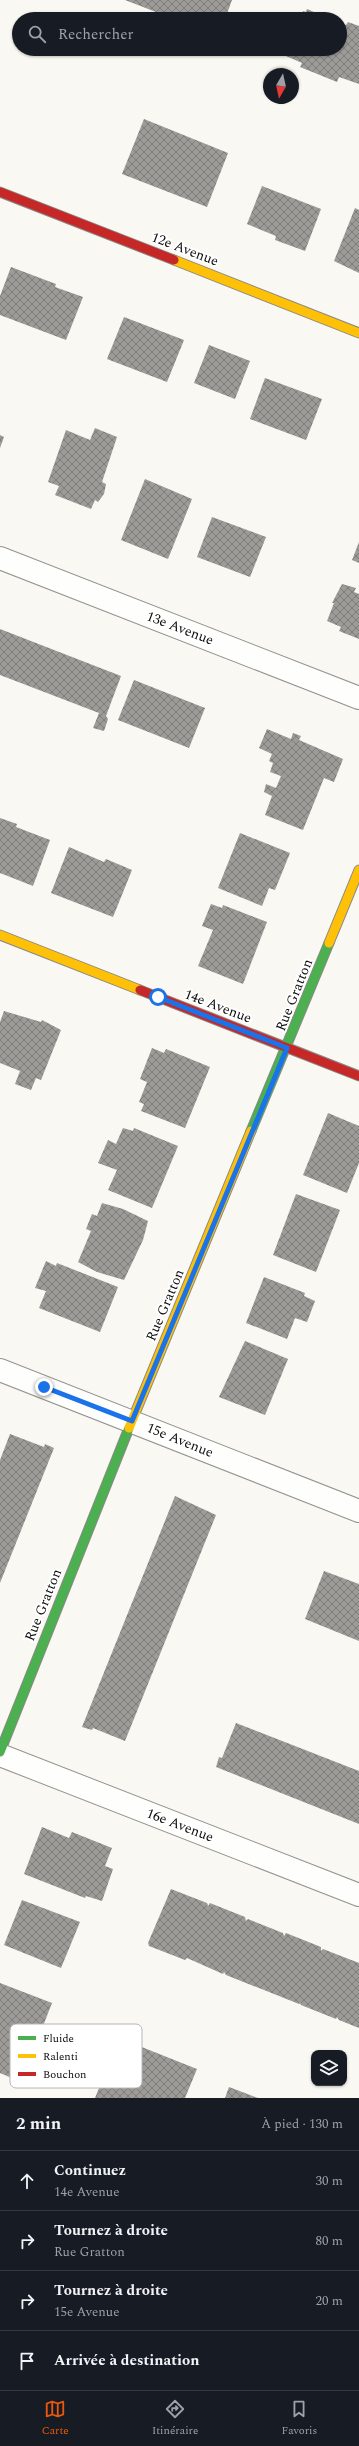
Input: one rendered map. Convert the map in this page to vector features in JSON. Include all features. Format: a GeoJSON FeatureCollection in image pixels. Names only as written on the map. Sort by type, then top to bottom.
{"type":"FeatureCollection","features":[{"type":"Feature","properties":{"kind":"street","name":"12e Avenue"},"geometry":{"type":"LineString","coordinates":[[0,192],[359,333]]}},
{"type":"Feature","properties":{"kind":"street","name":"13e Avenue"},"geometry":{"type":"LineString","coordinates":[[0,558],[359,698]]}},
{"type":"Feature","properties":{"kind":"street","name":"Rue Gratton"},"geometry":{"type":"LineString","coordinates":[[0,1753],[132,1421],[287,1048],[359,870]]}},
{"type":"Feature","properties":{"kind":"street","name":"14e Avenue"},"geometry":{"type":"LineString","coordinates":[[0,935],[359,1076]]}},
{"type":"Feature","properties":{"kind":"street","name":"15e Avenue"},"geometry":{"type":"LineString","coordinates":[[0,1370],[359,1512]]}},
{"type":"Feature","properties":{"kind":"street","name":"16e Avenue"},"geometry":{"type":"LineString","coordinates":[[0,1753],[359,1895]]}},
{"type":"Feature","properties":{"kind":"building"},"geometry":{"type":"Polygon","coordinates":[[[125,0],[232,0],[228,12],[156,12],[125,0]]]}},
{"type":"Feature","properties":{"kind":"building"},"geometry":{"type":"Polygon","coordinates":[[[307,9],[314,12],[306,12],[307,9]]]}},
{"type":"Feature","properties":{"kind":"building"},"geometry":{"type":"Polygon","coordinates":[[[348,22],[359,26],[359,84],[339,77],[337,82],[300,67],[302,63],[286,56],[347,56],[348,22]]]}},
{"type":"Feature","properties":{"kind":"building"},"geometry":{"type":"Polygon","coordinates":[[[144,119],[228,153],[207,207],[122,174],[144,119]]]}},
{"type":"Feature","properties":{"kind":"building"},"geometry":{"type":"Polygon","coordinates":[[[262,186],[321,209],[305,251],[275,240],[276,236],[247,224],[262,186]]]}},
{"type":"Feature","properties":{"kind":"building"},"geometry":{"type":"Polygon","coordinates":[[[355,208],[359,210],[359,273],[334,261],[355,208]]]}},
{"type":"Feature","properties":{"kind":"building"},"geometry":{"type":"Polygon","coordinates":[[[11,267],[56,284],[55,287],[83,297],[66,340],[0,315],[0,296],[11,267]]]}},
{"type":"Feature","properties":{"kind":"building"},"geometry":{"type":"Polygon","coordinates":[[[124,317],[184,340],[167,382],[107,359],[124,317]]]}},
{"type":"Feature","properties":{"kind":"building"},"geometry":{"type":"Polygon","coordinates":[[[209,345],[250,361],[235,399],[194,383],[209,345]]]}},
{"type":"Feature","properties":{"kind":"building"},"geometry":{"type":"Polygon","coordinates":[[[265,378],[322,399],[306,440],[250,419],[265,378]]]}},
{"type":"Feature","properties":{"kind":"building"},"geometry":{"type":"Polygon","coordinates":[[[95,428],[117,437],[102,482],[106,484],[104,494],[98,502],[95,500],[91,509],[55,495],[59,486],[48,482],[66,430],[90,440],[95,428]]]}},
{"type":"Feature","properties":{"kind":"building"},"geometry":{"type":"Polygon","coordinates":[[[0,435],[4,437],[0,448],[0,435]]]}},
{"type":"Feature","properties":{"kind":"building"},"geometry":{"type":"Polygon","coordinates":[[[145,479],[192,499],[168,559],[121,540],[145,479]]]}},
{"type":"Feature","properties":{"kind":"building"},"geometry":{"type":"Polygon","coordinates":[[[212,517],[266,537],[250,577],[197,557],[212,517]]]}},
{"type":"Feature","properties":{"kind":"building"},"geometry":{"type":"Polygon","coordinates":[[[359,542],[359,563],[352,560],[359,542]]]}},
{"type":"Feature","properties":{"kind":"building"},"geometry":{"type":"Polygon","coordinates":[[[342,584],[356,588],[354,592],[359,594],[359,639],[339,631],[341,627],[327,621],[334,603],[332,603],[342,584]]]}},
{"type":"Feature","properties":{"kind":"building"},"geometry":{"type":"Polygon","coordinates":[[[0,629],[121,676],[106,716],[108,719],[104,731],[93,728],[99,713],[0,675],[0,629]]]}},
{"type":"Feature","properties":{"kind":"building"},"geometry":{"type":"Polygon","coordinates":[[[134,680],[205,708],[189,748],[118,720],[134,680]]]}},
{"type":"Feature","properties":{"kind":"building"},"geometry":{"type":"Polygon","coordinates":[[[267,729],[291,739],[293,733],[301,736],[299,740],[343,759],[334,782],[324,778],[303,830],[265,815],[272,796],[264,792],[266,784],[276,788],[281,776],[270,772],[273,763],[269,761],[272,754],[259,748],[267,729]]]}},
{"type":"Feature","properties":{"kind":"building"},"geometry":{"type":"Polygon","coordinates":[[[0,818],[17,824],[16,827],[50,840],[33,886],[0,873],[0,818]]]}},
{"type":"Feature","properties":{"kind":"building"},"geometry":{"type":"Polygon","coordinates":[[[240,833],[290,853],[275,890],[269,888],[262,906],[218,888],[240,833]]]}},
{"type":"Feature","properties":{"kind":"building"},"geometry":{"type":"Polygon","coordinates":[[[69,847],[104,862],[106,859],[132,870],[113,917],[51,893],[69,847]]]}},
{"type":"Feature","properties":{"kind":"building"},"geometry":{"type":"Polygon","coordinates":[[[211,904],[222,908],[223,905],[267,922],[243,984],[198,966],[213,930],[202,926],[211,904]]]}},
{"type":"Feature","properties":{"kind":"building"},"geometry":{"type":"Polygon","coordinates":[[[4,1011],[41,1022],[42,1020],[61,1030],[41,1080],[36,1078],[31,1090],[15,1084],[20,1071],[0,1063],[0,1022],[4,1011]]]}},
{"type":"Feature","properties":{"kind":"building"},"geometry":{"type":"Polygon","coordinates":[[[152,1048],[164,1053],[166,1049],[210,1067],[185,1128],[141,1111],[144,1104],[139,1102],[147,1082],[140,1079],[152,1048]]]}},
{"type":"Feature","properties":{"kind":"building"},"geometry":{"type":"Polygon","coordinates":[[[328,1113],[359,1126],[359,1163],[347,1193],[303,1175],[328,1113]]]}},
{"type":"Feature","properties":{"kind":"building"},"geometry":{"type":"Polygon","coordinates":[[[123,1128],[133,1131],[134,1128],[178,1146],[152,1208],[108,1190],[117,1170],[98,1163],[108,1140],[116,1144],[123,1128]]]}},
{"type":"Feature","properties":{"kind":"building"},"geometry":{"type":"Polygon","coordinates":[[[296,1194],[340,1210],[316,1272],[273,1255],[296,1194]]]}},
{"type":"Feature","properties":{"kind":"building"},"geometry":{"type":"Polygon","coordinates":[[[102,1203],[123,1209],[148,1221],[143,1240],[124,1280],[97,1272],[78,1262],[91,1231],[86,1229],[92,1214],[97,1216],[102,1203]]]}},
{"type":"Feature","properties":{"kind":"building"},"geometry":{"type":"Polygon","coordinates":[[[46,1261],[56,1266],[57,1263],[118,1287],[100,1332],[39,1308],[46,1291],[35,1288],[46,1261]]]}},
{"type":"Feature","properties":{"kind":"building"},"geometry":{"type":"Polygon","coordinates":[[[264,1277],[305,1293],[304,1296],[315,1301],[307,1322],[295,1318],[287,1339],[246,1323],[264,1277]]]}},
{"type":"Feature","properties":{"kind":"building"},"geometry":{"type":"Polygon","coordinates":[[[245,1341],[288,1359],[265,1415],[219,1397],[245,1341]]]}},
{"type":"Feature","properties":{"kind":"building"},"geometry":{"type":"Polygon","coordinates":[[[10,1434],[44,1447],[45,1444],[54,1448],[0,1583],[0,1460],[10,1434]]]}},
{"type":"Feature","properties":{"kind":"building"},"geometry":{"type":"Polygon","coordinates":[[[175,1496],[216,1515],[125,1741],[93,1728],[92,1730],[82,1727],[175,1496]]]}},
{"type":"Feature","properties":{"kind":"building"},"geometry":{"type":"Polygon","coordinates":[[[324,1571],[359,1584],[359,1641],[305,1619],[324,1571]]]}},
{"type":"Feature","properties":{"kind":"building"},"geometry":{"type":"Polygon","coordinates":[[[236,1723],[359,1771],[359,1824],[216,1767],[219,1757],[222,1758],[236,1723]]]}},
{"type":"Feature","properties":{"kind":"building"},"geometry":{"type":"Polygon","coordinates":[[[42,1827],[69,1838],[72,1832],[112,1848],[105,1866],[113,1869],[102,1901],[86,1896],[85,1898],[24,1874],[42,1827]]]}},
{"type":"Feature","properties":{"kind":"building"},"geometry":{"type":"Polygon","coordinates":[[[171,1889],[207,1903],[208,1906],[210,1903],[245,1917],[246,1921],[248,1919],[283,1933],[284,1936],[286,1933],[321,1947],[321,1951],[323,1949],[359,1963],[359,2028],[339,2020],[337,2017],[336,2019],[301,2005],[300,2003],[299,2004],[226,1975],[224,1972],[223,1974],[187,1958],[185,1960],[149,1946],[148,1943],[171,1889]]]}},
{"type":"Feature","properties":{"kind":"building"},"geometry":{"type":"Polygon","coordinates":[[[22,1900],[80,1922],[61,1968],[4,1945],[22,1900]]]}},
{"type":"Feature","properties":{"kind":"building"},"geometry":{"type":"Polygon","coordinates":[[[0,1983],[52,2003],[44,2024],[10,2024],[10,2077],[0,2073],[0,1983]]]}},
{"type":"Feature","properties":{"kind":"building"},"geometry":{"type":"Polygon","coordinates":[[[142,2047],[197,2069],[185,2098],[95,2098],[99,2088],[142,2088],[142,2047]]]}},
{"type":"Feature","properties":{"kind":"building"},"geometry":{"type":"Polygon","coordinates":[[[229,2087],[258,2098],[225,2098],[229,2087]]]}},
{"type":"Feature","properties":{"kind":"traffic: fast"},"geometry":{"type":"LineString","coordinates":[[251,1131],[329,943]]}},
{"type":"Feature","properties":{"kind":"traffic: fast"},"geometry":{"type":"LineString","coordinates":[[0,1752],[129,1428]]}},
{"type":"Feature","properties":{"kind":"traffic: slow"},"geometry":{"type":"LineString","coordinates":[[174,260],[359,333]]}},
{"type":"Feature","properties":{"kind":"traffic: slow"},"geometry":{"type":"LineString","coordinates":[[329,943],[359,870]]}},
{"type":"Feature","properties":{"kind":"traffic: slow"},"geometry":{"type":"LineString","coordinates":[[0,935],[140,990]]}},
{"type":"Feature","properties":{"kind":"traffic: slow"},"geometry":{"type":"LineString","coordinates":[[129,1428],[251,1131]]}},
{"type":"Feature","properties":{"kind":"traffic: jam"},"geometry":{"type":"LineString","coordinates":[[0,192],[174,260]]}},
{"type":"Feature","properties":{"kind":"traffic: jam"},"geometry":{"type":"LineString","coordinates":[[140,990],[359,1076]]}},
{"type":"Feature","properties":{"kind":"route"},"geometry":{"type":"LineString","coordinates":[[44,1387],[132,1421],[287,1048],[158,997]]}}]}
